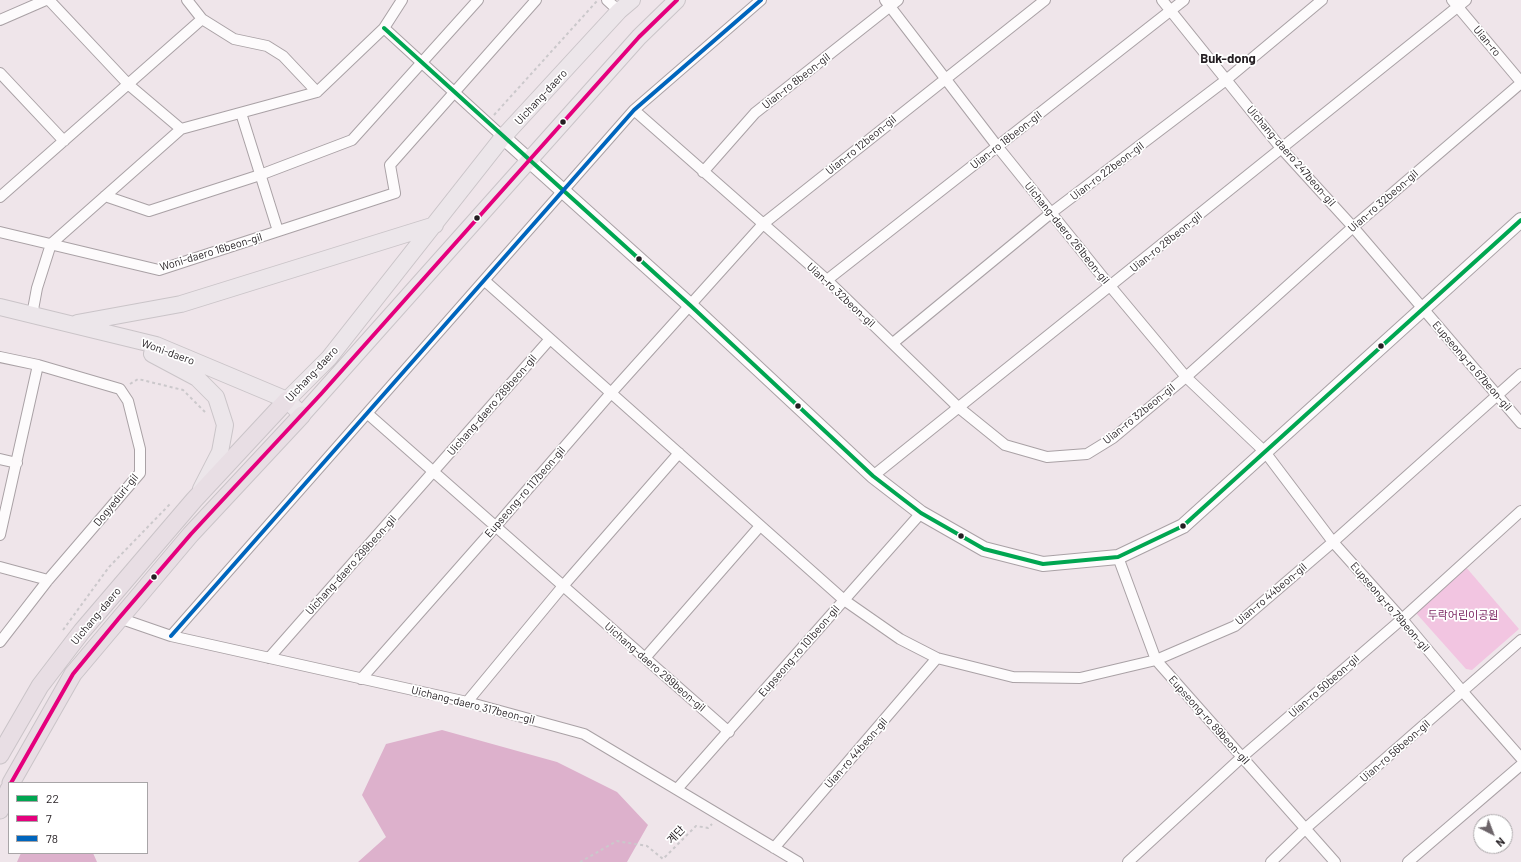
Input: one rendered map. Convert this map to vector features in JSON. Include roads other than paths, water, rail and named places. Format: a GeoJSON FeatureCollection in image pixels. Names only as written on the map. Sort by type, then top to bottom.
{"type":"FeatureCollection","features":[{"type":"Feature","properties":{"kind":"highway","name":"Uichang-daero"},"geometry":{"type":"LineString","coordinates":[[0,755],[40,686],[78,637],[194,500],[287,400]]}},
{"type":"Feature","properties":{"kind":"highway","name":"Uichang-daero"},"geometry":{"type":"LineString","coordinates":[[12,782],[73,674],[191,534],[302,415]]}},
{"type":"Feature","properties":{"kind":"highway"},"geometry":{"type":"LineString","coordinates":[[0,810],[8,791]]}},
{"type":"Feature","properties":{"kind":"main road","name":"Uichang-daero"},"geometry":{"type":"LineString","coordinates":[[287,400],[329,358],[504,137],[619,11],[632,0]]}},
{"type":"Feature","properties":{"kind":"main road","name":"Uichang-daero"},"geometry":{"type":"LineString","coordinates":[[302,415],[638,37],[677,0]]}},
{"type":"Feature","properties":{"kind":"main road"},"geometry":{"type":"LineString","coordinates":[[504,137],[691,306],[873,476],[921,513],[984,549],[1043,564],[1118,557],[1183,526],[1521,220]]}},
{"type":"Feature","properties":{"kind":"main road"},"geometry":{"type":"LineString","coordinates":[[69,324],[181,304],[435,225]]}},
{"type":"Feature","properties":{"kind":"main road","name":"Woni-daero"},"geometry":{"type":"LineString","coordinates":[[0,307],[156,345],[287,400],[302,415]]}},
{"type":"Feature","properties":{"kind":"main road"},"geometry":{"type":"LineString","coordinates":[[69,324],[101,337],[158,356],[197,378],[216,397],[225,425],[220,452],[194,500]]}},
{"type":"Feature","properties":{"kind":"street"},"geometry":{"type":"LineString","coordinates":[[0,20],[46,0]]}},
{"type":"Feature","properties":{"kind":"street"},"geometry":{"type":"LineString","coordinates":[[49,0],[129,85],[181,129]]}},
{"type":"Feature","properties":{"kind":"street"},"geometry":{"type":"LineString","coordinates":[[186,0],[202,19],[234,39],[267,46],[283,56],[317,92]]}},
{"type":"Feature","properties":{"kind":"street"},"geometry":{"type":"LineString","coordinates":[[32,315],[37,288],[51,244],[181,129],[317,92],[384,28],[402,0]]}},
{"type":"Feature","properties":{"kind":"street"},"geometry":{"type":"LineString","coordinates":[[105,196],[149,211],[260,175],[352,140],[478,0]]}},
{"type":"Feature","properties":{"kind":"street"},"geometry":{"type":"LineString","coordinates":[[454,92],[536,0]]}},
{"type":"Feature","properties":{"kind":"street"},"geometry":{"type":"LineString","coordinates":[[607,0],[619,11]]}},
{"type":"Feature","properties":{"kind":"street"},"geometry":{"type":"LineString","coordinates":[[171,636],[634,110],[761,0]]}},
{"type":"Feature","properties":{"kind":"street","name":"Uian-ro 12beon-gil"},"geometry":{"type":"LineString","coordinates":[[691,306],[763,224],[944,78],[1045,0]]}},
{"type":"Feature","properties":{"kind":"street","name":"Uichang-daero 247beon-gil"},"geometry":{"type":"LineString","coordinates":[[1162,0],[1281,148],[1353,226],[1423,310]]}},
{"type":"Feature","properties":{"kind":"street","name":"Uian-ro 18beon-gil"},"geometry":{"type":"LineString","coordinates":[[828,280],[1184,0]]}},
{"type":"Feature","properties":{"kind":"street","name":"Uian-ro 22beon-gil"},"geometry":{"type":"LineString","coordinates":[[893,343],[1051,213],[1226,80],[1322,0]]}},
{"type":"Feature","properties":{"kind":"street","name":"Uichang-daero 261beon-gil"},"geometry":{"type":"LineString","coordinates":[[891,2],[944,78],[1110,286],[1186,377],[1265,452]]}},
{"type":"Feature","properties":{"kind":"street","name":"Uian-ro 8beon-gil"},"geometry":{"type":"LineString","coordinates":[[703,172],[755,113],[891,2]]}},
{"type":"Feature","properties":{"kind":"street","name":"Uian-ro"},"geometry":{"type":"LineString","coordinates":[[1459,2],[1521,82]]}},
{"type":"Feature","properties":{"kind":"street","name":"Uian-ro 28beon-gil"},"geometry":{"type":"LineString","coordinates":[[873,476],[958,406],[1281,148],[1459,2]]}},
{"type":"Feature","properties":{"kind":"street"},"geometry":{"type":"LineString","coordinates":[[0,197],[129,85],[202,19]]}},
{"type":"Feature","properties":{"kind":"street"},"geometry":{"type":"LineString","coordinates":[[384,28],[504,137]]}},
{"type":"Feature","properties":{"kind":"street"},"geometry":{"type":"LineString","coordinates":[[0,73],[64,141]]}},
{"type":"Feature","properties":{"kind":"street","name":"Uian-ro 32beon-gil"},"geometry":{"type":"LineString","coordinates":[[634,110],[828,280],[958,406],[1005,445],[1047,457],[1087,454],[1113,438],[1186,377],[1353,226],[1521,82]]}},
{"type":"Feature","properties":{"kind":"street","name":"Woni-daero 16beon-gil"},"geometry":{"type":"LineString","coordinates":[[0,232],[159,270],[395,193],[390,165],[454,92]]}},
{"type":"Feature","properties":{"kind":"street"},"geometry":{"type":"LineString","coordinates":[[241,113],[278,232]]}},
{"type":"Feature","properties":{"kind":"street"},"geometry":{"type":"LineString","coordinates":[[485,281],[844,600]]}},
{"type":"Feature","properties":{"kind":"street","name":"Eupseong-ro 117beon-gil"},"geometry":{"type":"LineString","coordinates":[[361,679],[611,393],[691,306]]}},
{"type":"Feature","properties":{"kind":"street","name":"Eupseong-ro 67beon-gil"},"geometry":{"type":"LineString","coordinates":[[1423,310],[1521,423]]}},
{"type":"Feature","properties":{"kind":"street","name":"Uichang-daero 289beon-gil"},"geometry":{"type":"LineString","coordinates":[[434,472],[550,339]]}},
{"type":"Feature","properties":{"kind":"street"},"geometry":{"type":"LineString","coordinates":[[0,357],[38,365],[0,535]]}},
{"type":"Feature","properties":{"kind":"street","name":"Dogyeduri-gil"},"geometry":{"type":"LineString","coordinates":[[0,642],[48,580],[140,473],[140,449],[128,401],[120,389],[38,365]]}},
{"type":"Feature","properties":{"kind":"street","name":"Uian-ro 44beon-gil"},"geometry":{"type":"LineString","coordinates":[[844,600],[900,639],[937,658],[1013,677],[1080,678],[1156,660],[1235,626],[1333,542],[1521,374]]}},
{"type":"Feature","properties":{"kind":"street","name":"Uichang-daero 299beon-gil"},"geometry":{"type":"LineString","coordinates":[[368,414],[729,732]]}},
{"type":"Feature","properties":{"kind":"street","name":"Eupseong-ro 79beon-gil"},"geometry":{"type":"LineString","coordinates":[[1265,452],[1333,542],[1402,619],[1521,758]]}},
{"type":"Feature","properties":{"kind":"street"},"geometry":{"type":"LineString","coordinates":[[467,702],[563,586],[679,453]]}},
{"type":"Feature","properties":{"kind":"street"},"geometry":{"type":"LineString","coordinates":[[0,459],[17,463]]}},
{"type":"Feature","properties":{"kind":"street","name":"Uichang-daero 299beon-gil"},"geometry":{"type":"LineString","coordinates":[[269,658],[434,472]]}},
{"type":"Feature","properties":{"kind":"street","name":"Uian-ro 50beon-gil"},"geometry":{"type":"LineString","coordinates":[[1128,862],[1242,756],[1402,619],[1521,511]]}},
{"type":"Feature","properties":{"kind":"street","name":"Eupseong-ro 101beon-gil"},"geometry":{"type":"LineString","coordinates":[[677,789],[729,732],[921,513]]}},
{"type":"Feature","properties":{"kind":"street"},"geometry":{"type":"LineString","coordinates":[[645,658],[760,526]]}},
{"type":"Feature","properties":{"kind":"street","name":"Eupseong-ro 89beon-gil"},"geometry":{"type":"LineString","coordinates":[[1118,557],[1156,660],[1336,862]]}},
{"type":"Feature","properties":{"kind":"street"},"geometry":{"type":"LineString","coordinates":[[0,567],[48,580]]}},
{"type":"Feature","properties":{"kind":"street","name":"Uichang-daero 317beon-gil"},"geometry":{"type":"LineString","coordinates":[[119,618],[171,636],[467,702],[584,734],[798,862]]}},
{"type":"Feature","properties":{"kind":"street","name":"Uian-ro 56beon-gil"},"geometry":{"type":"LineString","coordinates":[[1271,862],[1306,828],[1521,640]]}},
{"type":"Feature","properties":{"kind":"street","name":"Uian-ro 44beon-gil"},"geometry":{"type":"LineString","coordinates":[[774,848],[937,658]]}},
{"type":"Feature","properties":{"kind":"street"},"geometry":{"type":"LineString","coordinates":[[1408,862],[1521,764]]}},
{"type":"Feature","properties":{"kind":"district","name":"Buk-dong"},"geometry":{"type":"Point","coordinates":[1228,59]}},
{"type":"Feature","properties":{"kind":"park label","name":"두락어린이공원"},"geometry":{"type":"Point","coordinates":[1463,615]}}]}
